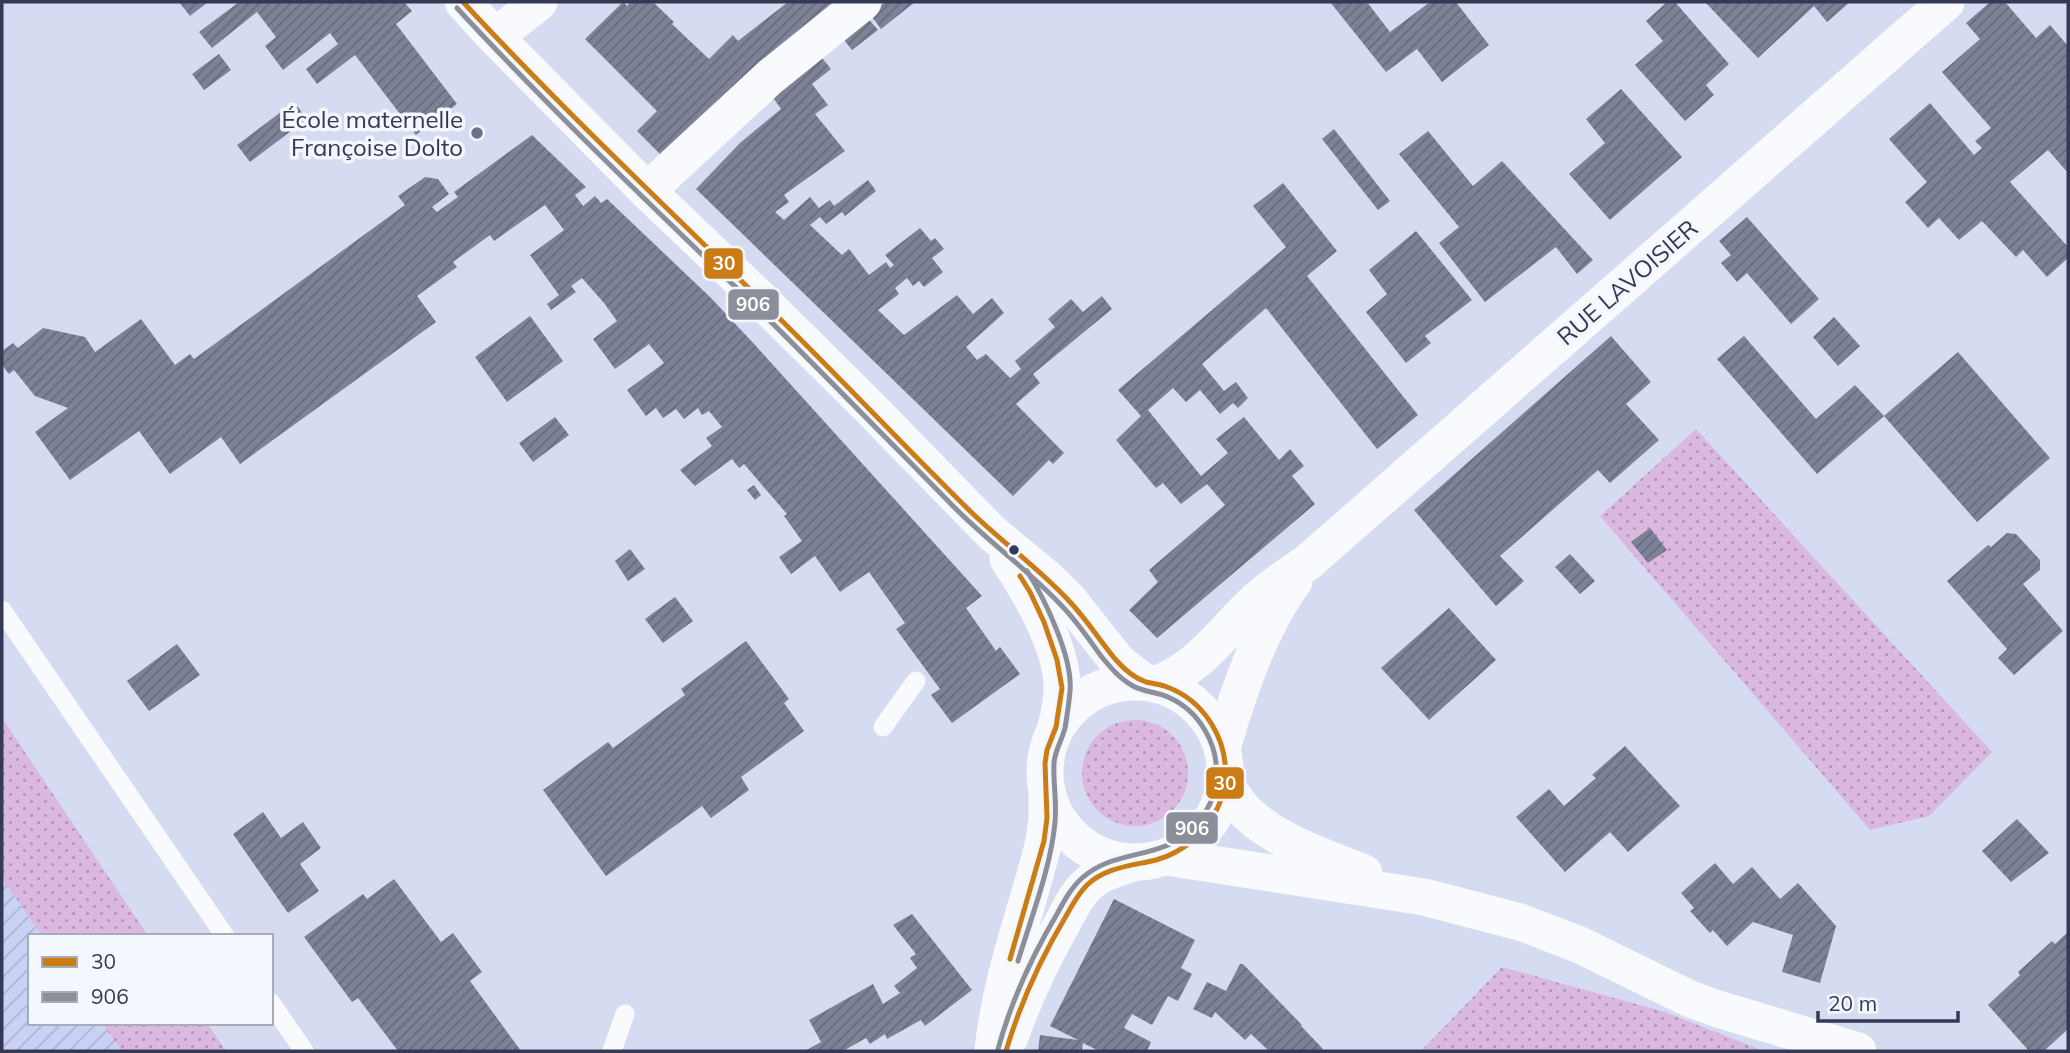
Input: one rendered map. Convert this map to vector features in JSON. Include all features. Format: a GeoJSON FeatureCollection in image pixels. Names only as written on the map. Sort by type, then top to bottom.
{"type":"FeatureCollection","features":[{"type":"Feature","properties":{"kind":"street"},"geometry":{"type":"LineString","coordinates":[[463,2],[647,191],[835,374],[991,532],[1069,600],[1118,662],[1151,682],[1179,692],[1199,707],[1214,726],[1224,766],[1249,815],[1287,839],[1423,897]]}},
{"type":"Feature","properties":{"kind":"street"},"geometry":{"type":"LineString","coordinates":[[495,37],[539,2]]}},
{"type":"Feature","properties":{"kind":"street"},"geometry":{"type":"LineString","coordinates":[[647,191],[770,77],[863,2]]}},
{"type":"Feature","properties":{"kind":"street","name":"RUE LAVOISIER"},"geometry":{"type":"LineString","coordinates":[[1151,682],[1171,679],[1194,663],[1257,599],[1307,563],[1946,2]]}},
{"type":"Feature","properties":{"kind":"street"},"geometry":{"type":"LineString","coordinates":[[991,532],[1021,598],[1044,622],[1061,674],[1062,688],[1056,727],[1047,750],[1047,818],[1044,841],[1004,981],[993,1051]]}},
{"type":"Feature","properties":{"kind":"street","name":"RUE LAVOISIER"},"geometry":{"type":"LineString","coordinates":[[1224,766],[1238,698],[1265,634],[1285,595],[1307,563]]}},
{"type":"Feature","properties":{"kind":"street"},"geometry":{"type":"LineString","coordinates":[[1056,727],[1073,707],[1094,691],[1118,683],[1151,682]]}},
{"type":"Feature","properties":{"kind":"street"},"geometry":{"type":"LineString","coordinates":[[1006,1051],[1034,978],[1076,899],[1087,885],[1099,876],[1189,845],[1206,828],[1218,807],[1224,766]]}},
{"type":"Feature","properties":{"kind":"street"},"geometry":{"type":"LineString","coordinates":[[1046,788],[1055,813],[1069,833],[1078,842],[1111,859],[1152,859],[1423,897],[1549,932],[1698,1002],[1858,1051]]}},
{"type":"Feature","properties":{"kind":"lane"},"geometry":{"type":"LineString","coordinates":[[2,610],[224,934]]}},
{"type":"Feature","properties":{"kind":"lane"},"geometry":{"type":"LineString","coordinates":[[883,727],[916,681]]}},
{"type":"Feature","properties":{"kind":"lane"},"geometry":{"type":"LineString","coordinates":[[273,1006],[304,1051]]}},
{"type":"Feature","properties":{"kind":"lane"},"geometry":{"type":"LineString","coordinates":[[612,1051],[625,1014]]}},
{"type":"Feature","properties":{"kind":"shaded area"},"geometry":{"type":"Polygon","coordinates":[[[1696,429],[1992,752],[1929,816],[1870,830],[1600,516],[1696,429]]]}},
{"type":"Feature","properties":{"kind":"shaded area"},"geometry":{"type":"Polygon","coordinates":[[[2,718],[147,934],[28,934],[28,1025],[208,1025],[226,1051],[2,1051],[2,718]]]}},
{"type":"Feature","properties":{"kind":"shaded area"},"geometry":{"type":"Polygon","coordinates":[[[2,718],[147,934],[41,934],[2,878],[2,718]]]}},
{"type":"Feature","properties":{"kind":"shaded area"},"geometry":{"type":"Polygon","coordinates":[[[1135,720],[1155,724],[1172,736],[1184,753],[1188,773],[1184,793],[1172,810],[1155,822],[1135,826],[1115,822],[1098,810],[1086,793],[1082,773],[1086,753],[1098,736],[1115,724],[1135,720]]]}},
{"type":"Feature","properties":{"kind":"shaded area"},"geometry":{"type":"Polygon","coordinates":[[[1502,967],[1665,1012],[1764,1051],[1421,1051],[1502,967]]]}},
{"type":"Feature","properties":{"kind":"shaded area"},"geometry":{"type":"Polygon","coordinates":[[[103,1025],[208,1025],[226,1051],[122,1051],[103,1025]]]}},
{"type":"Feature","properties":{"kind":"building"},"geometry":{"type":"Polygon","coordinates":[[[179,2],[208,2],[190,16],[179,2]]]}},
{"type":"Feature","properties":{"kind":"building"},"geometry":{"type":"Polygon","coordinates":[[[239,2],[404,2],[412,11],[396,24],[457,104],[416,135],[355,55],[317,84],[306,69],[338,44],[330,33],[283,70],[265,46],[276,37],[257,12],[212,48],[199,32],[239,2]]]}},
{"type":"Feature","properties":{"kind":"building"},"geometry":{"type":"Polygon","coordinates":[[[623,2],[627,6],[631,2],[653,2],[709,59],[733,35],[738,41],[788,2],[838,2],[664,158],[637,131],[657,111],[585,39],[623,2]]]}},
{"type":"Feature","properties":{"kind":"building"},"geometry":{"type":"Polygon","coordinates":[[[885,2],[915,2],[881,29],[870,14],[885,2]]]}},
{"type":"Feature","properties":{"kind":"building"},"geometry":{"type":"Polygon","coordinates":[[[1330,2],[1367,2],[1390,32],[1430,2],[1456,2],[1489,45],[1442,82],[1417,49],[1386,72],[1330,2]]]}},
{"type":"Feature","properties":{"kind":"building"},"geometry":{"type":"Polygon","coordinates":[[[1667,2],[1675,2],[1729,64],[1706,85],[1714,95],[1685,121],[1635,65],[1663,41],[1646,21],[1667,2]]]}},
{"type":"Feature","properties":{"kind":"building"},"geometry":{"type":"Polygon","coordinates":[[[1705,2],[1850,2],[1827,22],[1814,6],[1758,58],[1705,2]]]}},
{"type":"Feature","properties":{"kind":"building"},"geometry":{"type":"Polygon","coordinates":[[[1990,2],[2005,2],[2036,38],[2050,25],[2068,46],[2068,173],[2048,150],[2010,182],[2068,247],[2068,258],[2047,277],[2023,250],[2016,257],[1982,221],[1959,240],[1939,218],[1928,228],[1905,202],[1927,182],[1889,139],[1930,103],[1974,155],[1982,148],[1975,141],[1991,128],[1942,72],[1980,39],[1966,23],[1990,2]]]}},
{"type":"Feature","properties":{"kind":"building"},"geometry":{"type":"Polygon","coordinates":[[[865,15],[878,30],[852,50],[840,35],[865,15]]]}},
{"type":"Feature","properties":{"kind":"building"},"geometry":{"type":"Polygon","coordinates":[[[818,53],[831,69],[812,84],[828,105],[815,114],[845,151],[784,195],[789,202],[775,212],[784,220],[810,197],[819,208],[830,200],[834,206],[868,180],[876,191],[845,216],[842,212],[826,224],[820,217],[810,225],[842,255],[849,249],[869,275],[886,262],[890,268],[894,265],[885,255],[920,228],[931,241],[935,238],[944,249],[932,258],[943,272],[924,287],[919,281],[913,286],[907,278],[895,288],[899,294],[878,310],[904,335],[957,295],[973,314],[992,298],[1004,313],[966,347],[977,360],[986,354],[1010,378],[1021,369],[1015,361],[1055,327],[1048,319],[1071,299],[1083,312],[1102,296],[1112,309],[1033,374],[1040,383],[1016,404],[1064,453],[1053,464],[1049,460],[1013,496],[696,189],[740,143],[781,109],[769,92],[818,53]]]}},
{"type":"Feature","properties":{"kind":"building"},"geometry":{"type":"Polygon","coordinates":[[[219,54],[231,70],[204,90],[192,74],[219,54]]]}},
{"type":"Feature","properties":{"kind":"building"},"geometry":{"type":"Polygon","coordinates":[[[1621,89],[1682,157],[1610,220],[1569,174],[1605,143],[1586,119],[1621,89]]]}},
{"type":"Feature","properties":{"kind":"building"},"geometry":{"type":"Polygon","coordinates":[[[294,102],[307,119],[250,162],[237,145],[294,102]]]}},
{"type":"Feature","properties":{"kind":"building"},"geometry":{"type":"Polygon","coordinates":[[[1334,129],[1390,201],[1378,210],[1322,139],[1334,129]]]}},
{"type":"Feature","properties":{"kind":"building"},"geometry":{"type":"Polygon","coordinates":[[[1428,131],[1473,186],[1502,161],[1593,260],[1577,274],[1556,247],[1485,302],[1439,243],[1459,227],[1399,154],[1428,131]]]}},
{"type":"Feature","properties":{"kind":"building"},"geometry":{"type":"Polygon","coordinates":[[[532,135],[586,187],[575,195],[583,206],[595,196],[601,203],[607,199],[711,298],[755,345],[982,596],[966,608],[996,651],[1000,647],[1020,674],[952,723],[931,695],[940,689],[896,629],[905,623],[869,572],[840,592],[815,556],[791,574],[779,557],[802,541],[784,516],[787,514],[744,464],[739,468],[732,459],[695,486],[680,470],[712,446],[706,438],[722,427],[709,411],[702,415],[698,408],[684,419],[676,409],[663,418],[656,408],[646,416],[627,390],[664,363],[649,344],[615,369],[593,339],[617,321],[582,278],[571,286],[576,292],[551,310],[547,304],[559,295],[530,255],[564,230],[545,205],[494,241],[490,235],[453,262],[457,267],[417,296],[436,322],[240,464],[221,437],[170,474],[139,431],[70,480],[35,432],[68,408],[35,396],[14,370],[9,374],[2,365],[2,351],[13,343],[18,348],[43,328],[85,337],[95,352],[141,319],[175,365],[190,354],[194,359],[405,205],[398,196],[425,177],[438,179],[449,194],[432,207],[437,212],[458,197],[454,192],[532,135]]]}},
{"type":"Feature","properties":{"kind":"building"},"geometry":{"type":"Polygon","coordinates":[[[1283,183],[1337,251],[1307,276],[1418,415],[1377,449],[1266,308],[1202,364],[1224,391],[1236,382],[1248,398],[1238,408],[1233,403],[1220,414],[1200,390],[1186,402],[1173,388],[1148,410],[1201,476],[1228,453],[1216,439],[1244,417],[1279,460],[1290,449],[1304,466],[1292,476],[1315,504],[1157,638],[1129,610],[1158,582],[1149,570],[1225,505],[1207,484],[1181,504],[1163,483],[1156,488],[1116,440],[1141,416],[1118,390],[1286,247],[1253,206],[1283,183]]]}},
{"type":"Feature","properties":{"kind":"building"},"geometry":{"type":"Polygon","coordinates":[[[1747,217],[1819,299],[1791,324],[1747,273],[1737,282],[1721,263],[1731,255],[1719,241],[1747,217]]]}},
{"type":"Feature","properties":{"kind":"building"},"geometry":{"type":"Polygon","coordinates":[[[1416,231],[1472,300],[1425,336],[1431,343],[1406,363],[1366,312],[1387,294],[1369,270],[1416,231]]]}},
{"type":"Feature","properties":{"kind":"building"},"geometry":{"type":"Polygon","coordinates":[[[530,316],[563,361],[507,402],[475,357],[530,316]]]}},
{"type":"Feature","properties":{"kind":"building"},"geometry":{"type":"Polygon","coordinates":[[[1834,317],[1860,346],[1838,366],[1813,337],[1834,317]]]}},
{"type":"Feature","properties":{"kind":"building"},"geometry":{"type":"Polygon","coordinates":[[[1611,336],[1651,382],[1626,404],[1659,440],[1610,483],[1598,470],[1500,556],[1524,581],[1496,606],[1414,510],[1611,336]]]}},
{"type":"Feature","properties":{"kind":"building"},"geometry":{"type":"Polygon","coordinates":[[[1744,336],[1816,419],[1855,385],[1884,416],[1817,474],[1717,359],[1744,336]]]}},
{"type":"Feature","properties":{"kind":"building"},"geometry":{"type":"Polygon","coordinates":[[[1958,352],[2050,458],[1977,522],[1884,416],[1958,352]]]}},
{"type":"Feature","properties":{"kind":"building"},"geometry":{"type":"Polygon","coordinates":[[[555,417],[569,435],[533,462],[519,443],[555,417]]]}},
{"type":"Feature","properties":{"kind":"building"},"geometry":{"type":"Polygon","coordinates":[[[754,485],[761,495],[755,500],[747,490],[754,485]]]}},
{"type":"Feature","properties":{"kind":"building"},"geometry":{"type":"Polygon","coordinates":[[[1650,528],[1667,550],[1648,563],[1631,542],[1650,528]]]}},
{"type":"Feature","properties":{"kind":"building"},"geometry":{"type":"Polygon","coordinates":[[[2007,533],[2016,534],[2040,560],[2040,570],[2023,584],[2063,631],[2014,675],[1998,658],[2007,649],[1947,581],[1988,545],[1991,547],[2007,533]]]}},
{"type":"Feature","properties":{"kind":"building"},"geometry":{"type":"Polygon","coordinates":[[[630,549],[645,569],[628,581],[615,561],[630,549]]]}},
{"type":"Feature","properties":{"kind":"building"},"geometry":{"type":"Polygon","coordinates":[[[1570,554],[1595,581],[1580,594],[1555,567],[1570,554]]]}},
{"type":"Feature","properties":{"kind":"building"},"geometry":{"type":"Polygon","coordinates":[[[675,597],[693,621],[663,643],[645,619],[675,597]]]}},
{"type":"Feature","properties":{"kind":"building"},"geometry":{"type":"Polygon","coordinates":[[[1449,608],[1496,660],[1429,720],[1381,668],[1449,608]]]}},
{"type":"Feature","properties":{"kind":"building"},"geometry":{"type":"Polygon","coordinates":[[[746,641],[789,699],[784,703],[804,731],[741,777],[749,790],[711,818],[702,806],[606,876],[543,790],[608,742],[613,748],[685,695],[681,689],[746,641]]]}},
{"type":"Feature","properties":{"kind":"building"},"geometry":{"type":"Polygon","coordinates":[[[177,644],[200,675],[149,711],[127,681],[177,644]]]}},
{"type":"Feature","properties":{"kind":"building"},"geometry":{"type":"Polygon","coordinates":[[[1625,746],[1680,806],[1628,852],[1610,832],[1565,872],[1516,817],[1549,789],[1564,806],[1596,778],[1592,775],[1625,746]]]}},
{"type":"Feature","properties":{"kind":"building"},"geometry":{"type":"Polygon","coordinates":[[[263,812],[281,838],[303,822],[321,848],[300,864],[319,891],[288,913],[233,834],[263,812]]]}},
{"type":"Feature","properties":{"kind":"building"},"geometry":{"type":"Polygon","coordinates":[[[2017,819],[2049,853],[2011,882],[1982,851],[2017,819]]]}},
{"type":"Feature","properties":{"kind":"building"},"geometry":{"type":"Polygon","coordinates":[[[1715,863],[1733,884],[1752,867],[1780,899],[1798,883],[1836,926],[1820,983],[1782,972],[1793,935],[1753,922],[1727,946],[1713,930],[1710,933],[1690,911],[1694,908],[1681,893],[1715,863]]]}},
{"type":"Feature","properties":{"kind":"building"},"geometry":{"type":"Polygon","coordinates":[[[394,879],[441,942],[453,933],[482,972],[470,981],[521,1051],[398,1051],[358,998],[352,1002],[304,937],[363,894],[367,899],[394,879]]]}},
{"type":"Feature","properties":{"kind":"building"},"geometry":{"type":"Polygon","coordinates":[[[1114,899],[1195,940],[1181,968],[1192,974],[1178,1001],[1168,996],[1152,1025],[1132,1014],[1124,1028],[1151,1042],[1147,1051],[1099,1051],[1083,1043],[1082,1051],[1038,1051],[1040,1035],[1078,1040],[1050,1026],[1114,899]]]}},
{"type":"Feature","properties":{"kind":"building"},"geometry":{"type":"Polygon","coordinates":[[[912,914],[972,990],[925,1026],[921,1020],[887,1039],[885,1034],[870,1044],[866,1038],[843,1051],[805,1051],[821,1042],[809,1020],[873,984],[883,1004],[900,993],[894,986],[917,968],[910,958],[916,954],[893,925],[912,914]]]}},
{"type":"Feature","properties":{"kind":"building"},"geometry":{"type":"Polygon","coordinates":[[[2068,932],[2068,1029],[2044,1051],[2029,1051],[1988,1005],[2020,975],[2018,972],[2052,941],[2055,944],[2068,932]]]}},
{"type":"Feature","properties":{"kind":"building"},"geometry":{"type":"Polygon","coordinates":[[[1240,964],[1243,964],[1323,1049],[1269,1051],[1251,1034],[1245,1040],[1215,1012],[1212,1018],[1193,1009],[1207,982],[1226,991],[1240,964]]]}},
{"type":"Feature","properties":{"kind":"transit line","name":"30"},"geometry":{"type":"LineString","coordinates":[[463,2],[579,122],[971,512],[1058,590],[1122,667],[1142,680],[1181,693],[1193,702],[1212,724],[1223,751],[1225,781],[1211,820],[1181,849],[1156,860],[1102,874],[1084,888],[1040,965],[1006,1051]]}},
{"type":"Feature","properties":{"kind":"transit line","name":"906"},"geometry":{"type":"LineString","coordinates":[[457,8],[564,119],[951,504],[1047,591],[1071,616],[1116,673],[1133,686],[1164,695],[1179,703],[1190,711],[1206,731],[1215,755],[1216,781],[1205,812],[1186,834],[1172,843],[1096,868],[1074,886],[1031,963],[1009,1014],[998,1049]]}},
{"type":"Feature","properties":{"kind":"transit line","name":"906"},"geometry":{"type":"LineString","coordinates":[[1018,961],[1040,892],[1053,839],[1054,763],[1065,728],[1070,691],[1070,678],[1062,646],[1042,597],[1027,571]]}},
{"type":"Feature","properties":{"kind":"transit line","name":"30"},"geometry":{"type":"LineString","coordinates":[[1010,959],[1044,841],[1047,818],[1045,763],[1056,727],[1062,688],[1057,660],[1044,622],[1020,576]]}},
{"type":"Feature","properties":{"kind":"place","name":"École maternelle Françoise Dolto"},"geometry":{"type":"Point","coordinates":[477,133]}}]}
